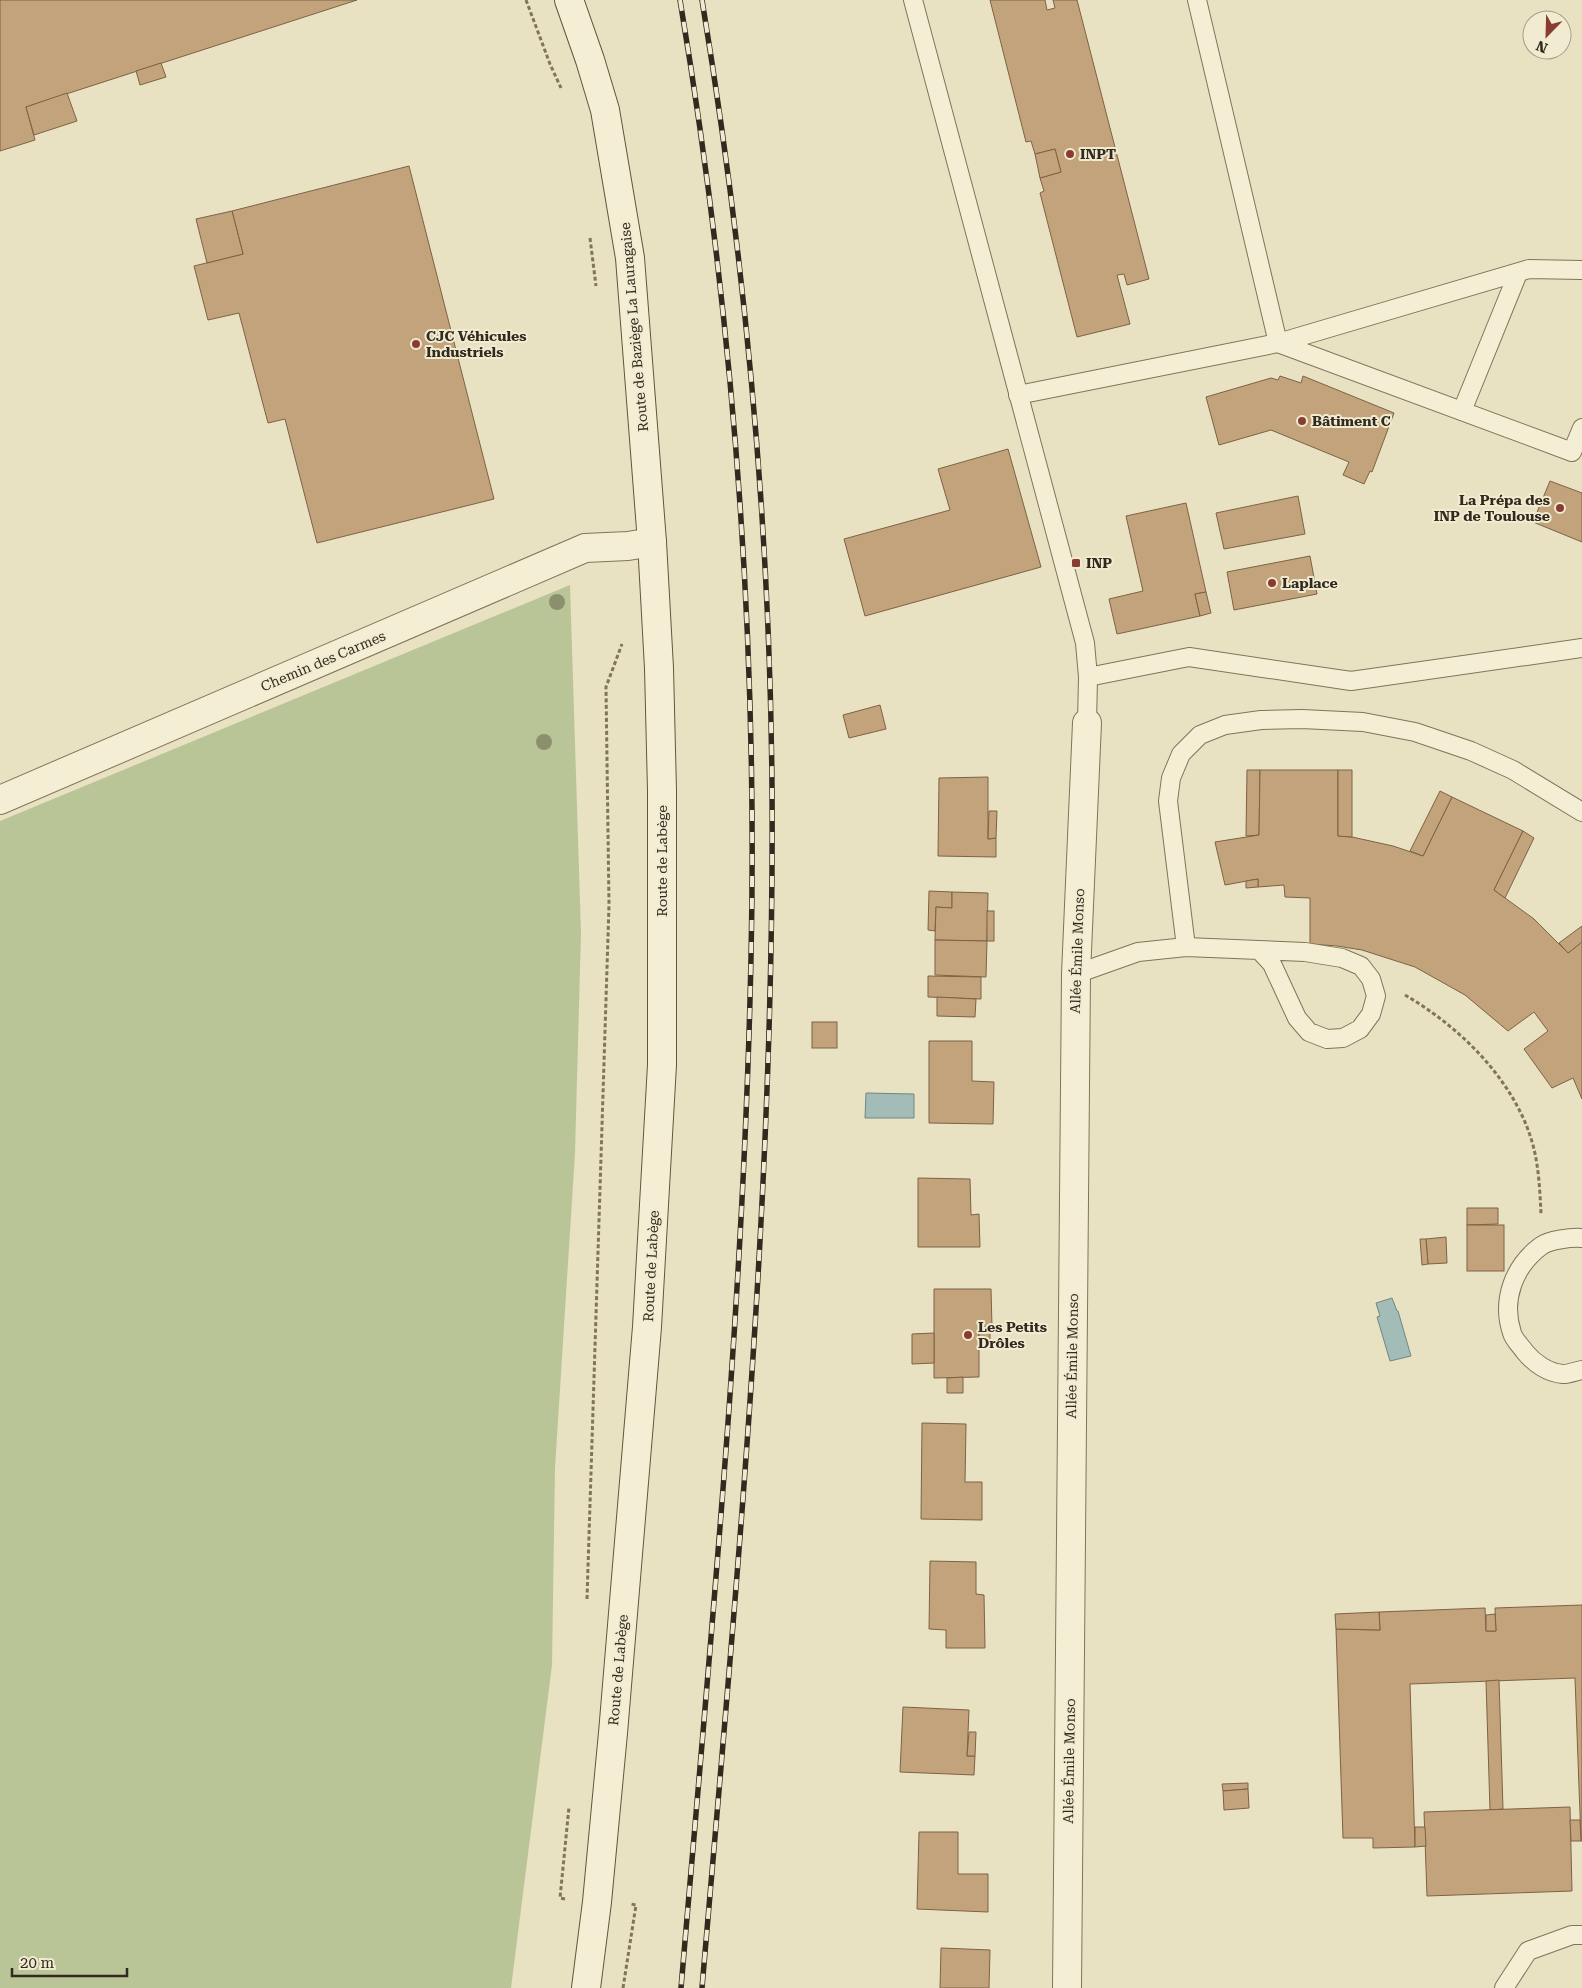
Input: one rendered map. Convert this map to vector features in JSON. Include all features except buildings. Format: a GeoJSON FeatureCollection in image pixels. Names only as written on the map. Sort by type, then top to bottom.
{"type":"FeatureCollection","features":[{"type":"Feature","properties":{"kind":"main road","name":"Route de Baziège La Lauragaise"},"geometry":{"type":"LineString","coordinates":[[569,0],[605,110],[630,258],[652,542]]}},
{"type":"Feature","properties":{"kind":"main road","name":"Chemin des Carmes"},"geometry":{"type":"LineString","coordinates":[[0,800],[585,548],[628,546],[652,542]]}},
{"type":"Feature","properties":{"kind":"main road","name":"Route de Labège"},"geometry":{"type":"LineString","coordinates":[[586,1988],[597,1902],[647,1327],[662,1065],[662,791],[659,668],[652,542]]}},
{"type":"Feature","properties":{"kind":"main road","name":"Allée Émile Monso"},"geometry":{"type":"LineString","coordinates":[[1067,1988],[1076,974],[1087,723]]}},
{"type":"Feature","properties":{"kind":"lane"},"geometry":{"type":"LineString","coordinates":[[913,0],[1085,643],[1088,677],[1087,723]]}},
{"type":"Feature","properties":{"kind":"lane"},"geometry":{"type":"LineString","coordinates":[[1197,0],[1278,343]]}},
{"type":"Feature","properties":{"kind":"lane"},"geometry":{"type":"LineString","coordinates":[[1018,395],[1278,343],[1529,269],[1582,270]]}},
{"type":"Feature","properties":{"kind":"lane"},"geometry":{"type":"LineString","coordinates":[[1462,411],[1518,273]]}},
{"type":"Feature","properties":{"kind":"lane"},"geometry":{"type":"LineString","coordinates":[[1278,343],[1572,452],[1582,428]]}},
{"type":"Feature","properties":{"kind":"lane"},"geometry":{"type":"LineString","coordinates":[[1088,677],[1189,657],[1351,681],[1582,648]]}},
{"type":"Feature","properties":{"kind":"lane"},"geometry":{"type":"LineString","coordinates":[[1186,947],[1168,801],[1171,778],[1181,754],[1200,735],[1225,725],[1261,720],[1302,719],[1363,722],[1415,732],[1471,750],[1504,766],[1582,812]]}},
{"type":"Feature","properties":{"kind":"lane"},"geometry":{"type":"LineString","coordinates":[[1076,974],[1138,952],[1186,947],[1259,950],[1305,952],[1342,958],[1361,966],[1370,979],[1376,996],[1371,1014],[1360,1029],[1343,1038],[1327,1040],[1309,1032],[1297,1018],[1272,964],[1259,950]]}},
{"type":"Feature","properties":{"kind":"lane"},"geometry":{"type":"LineString","coordinates":[[1582,1238],[1572,1237],[1542,1244],[1522,1264],[1510,1285],[1508,1310],[1512,1335],[1530,1358],[1545,1370],[1563,1374],[1582,1370]]}},
{"type":"Feature","properties":{"kind":"lane"},"geometry":{"type":"LineString","coordinates":[[1504,1988],[1528,1951],[1572,1935],[1582,1935]]}},
{"type":"Feature","properties":{"kind":"path"},"geometry":{"type":"LineString","coordinates":[[526,0],[562,91]]}},
{"type":"Feature","properties":{"kind":"path"},"geometry":{"type":"LineString","coordinates":[[589,235],[596,293]]}},
{"type":"Feature","properties":{"kind":"path"},"geometry":{"type":"LineString","coordinates":[[587,1605],[609,904],[606,688],[624,636]]}},
{"type":"Feature","properties":{"kind":"path"},"geometry":{"type":"LineString","coordinates":[[1370,979],[1392,986],[1440,1017],[1473,1048],[1498,1076],[1520,1111],[1534,1150],[1540,1199],[1542,1244]]}},
{"type":"Feature","properties":{"kind":"path"},"geometry":{"type":"LineString","coordinates":[[570,1800],[560,1898],[636,1905],[623,1988]]}},
{"type":"Feature","properties":{"kind":"green space"},"geometry":{"type":"Polygon","coordinates":[[[570,585],[581,933],[575,1153],[555,1468],[552,1665],[511,1988],[0,1988],[0,821],[570,585]]]}},
{"type":"Feature","properties":{"kind":"water"},"geometry":{"type":"Polygon","coordinates":[[[866,1093],[914,1094],[914,1118],[865,1118],[866,1093]]]}},
{"type":"Feature","properties":{"kind":"water"},"geometry":{"type":"Polygon","coordinates":[[[1392,1298],[1398,1311],[1411,1356],[1390,1361],[1377,1317],[1380,1316],[1376,1303],[1392,1298]]]}},
{"type":"Feature","properties":{"kind":"railway"},"geometry":{"type":"LineString","coordinates":[[680,0],[699,119],[728,358],[746,598],[752,838],[751,958],[741,1216],[714,1602],[681,1988]]}},
{"type":"Feature","properties":{"kind":"railway"},"geometry":{"type":"LineString","coordinates":[[702,0],[731,196],[752,392],[766,590],[772,788],[767,1089],[760,1239],[740,1539],[702,1988]]}},
{"type":"Feature","properties":{"kind":"place","name":"INPT"},"geometry":{"type":"Point","coordinates":[1070,154]}},
{"type":"Feature","properties":{"kind":"place","name":"CJC Véhicules Industriels"},"geometry":{"type":"Point","coordinates":[416,344]}},
{"type":"Feature","properties":{"kind":"place","name":"Bâtiment C"},"geometry":{"type":"Point","coordinates":[1302,421]}},
{"type":"Feature","properties":{"kind":"place","name":"La Prépa des INP de Toulouse"},"geometry":{"type":"Point","coordinates":[1560,508]}},
{"type":"Feature","properties":{"kind":"place","name":"INP"},"geometry":{"type":"Point","coordinates":[1076,563]}},
{"type":"Feature","properties":{"kind":"place","name":"Laplace"},"geometry":{"type":"Point","coordinates":[1272,583]}},
{"type":"Feature","properties":{"kind":"place","name":"Les Petits Drôles"},"geometry":{"type":"Point","coordinates":[968,1335]}}]}
